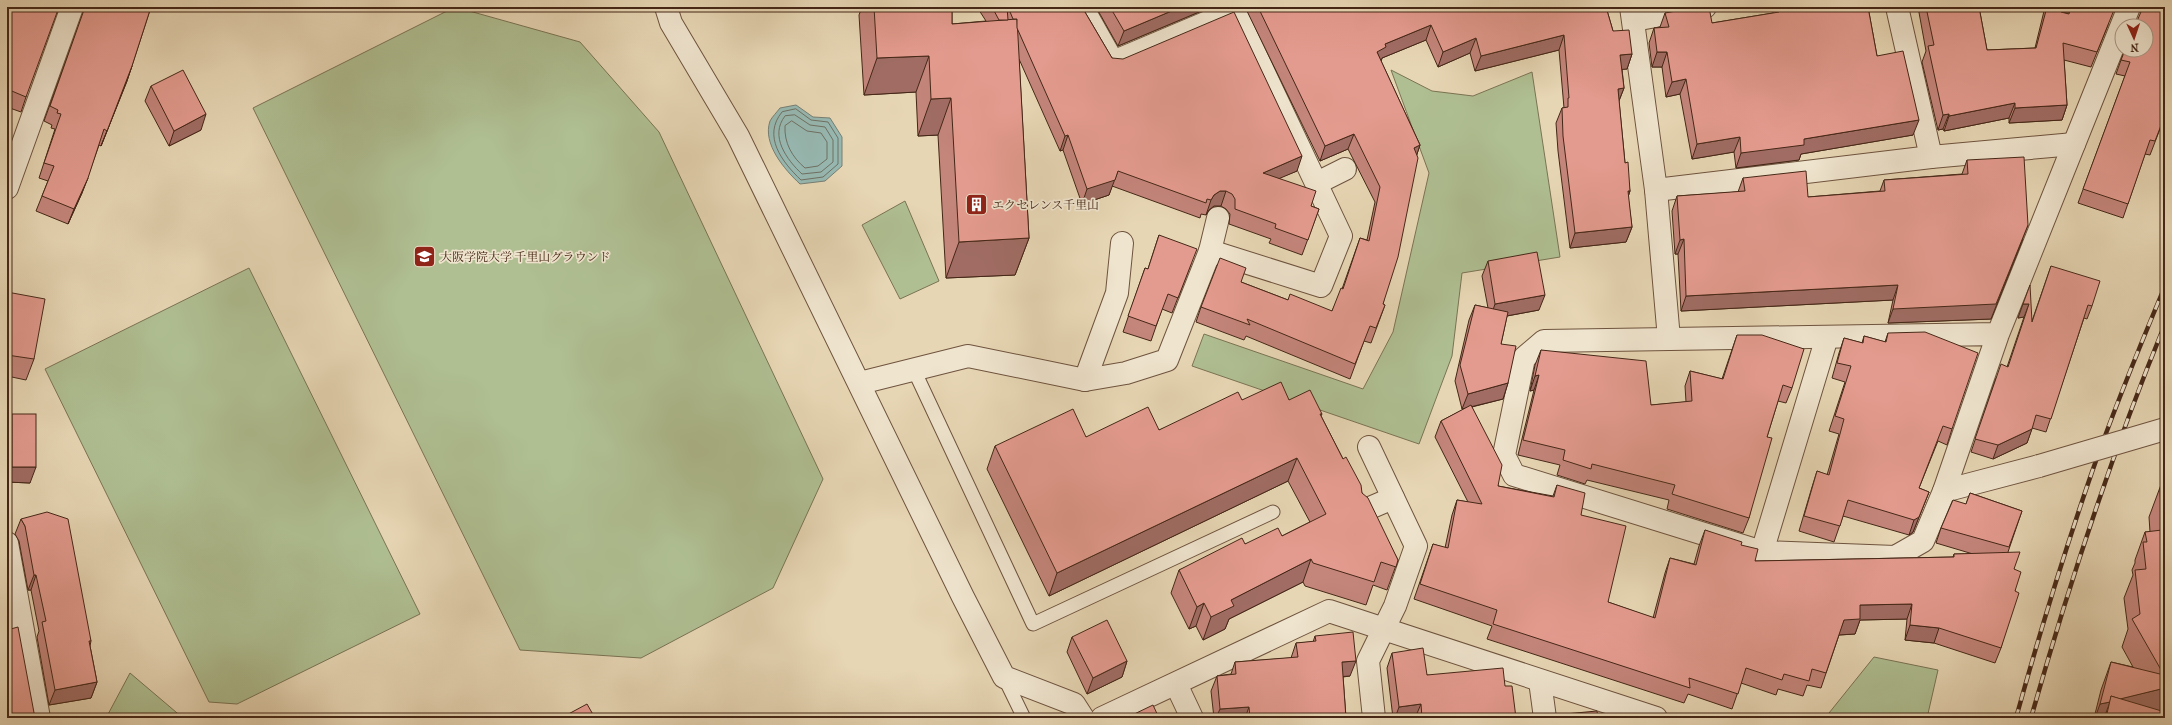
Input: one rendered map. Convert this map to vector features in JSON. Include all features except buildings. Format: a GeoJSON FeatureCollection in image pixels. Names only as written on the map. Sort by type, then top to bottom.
{"type":"FeatureCollection","features":[{"type":"Feature","properties":{"kind":"street"},"geometry":{"type":"LineString","coordinates":[[7,188],[72,7]]}},
{"type":"Feature","properties":{"kind":"street"},"geometry":{"type":"LineString","coordinates":[[666,7],[671,23],[738,136],[860,382],[963,597],[1004,677],[1074,704],[1083,718]]}},
{"type":"Feature","properties":{"kind":"street"},"geometry":{"type":"LineString","coordinates":[[1082,7],[1113,62],[1234,9],[1341,236],[1321,286],[1210,251]]}},
{"type":"Feature","properties":{"kind":"street"},"geometry":{"type":"LineString","coordinates":[[1669,339],[1656,190],[1633,13],[1705,7]]}},
{"type":"Feature","properties":{"kind":"street"},"geometry":{"type":"LineString","coordinates":[[1897,7],[1931,157]]}},
{"type":"Feature","properties":{"kind":"street"},"geometry":{"type":"LineString","coordinates":[[1998,334],[1544,341],[1524,358],[1504,455],[1514,475],[1762,552],[1895,557],[1923,541],[1944,491],[1998,334],[2128,7]]}},
{"type":"Feature","properties":{"kind":"street"},"geometry":{"type":"LineString","coordinates":[[1656,190],[1931,157],[2074,144]]}},
{"type":"Feature","properties":{"kind":"street"},"geometry":{"type":"LineString","coordinates":[[1317,183],[1345,169]]}},
{"type":"Feature","properties":{"kind":"street"},"geometry":{"type":"LineString","coordinates":[[860,382],[968,356],[1085,380],[1126,373],[1168,360],[1210,251],[1218,218]]}},
{"type":"Feature","properties":{"kind":"street"},"geometry":{"type":"LineString","coordinates":[[1085,380],[1117,293],[1122,243]]}},
{"type":"Feature","properties":{"kind":"street"},"geometry":{"type":"LineString","coordinates":[[1762,552],[1827,337]]}},
{"type":"Feature","properties":{"kind":"street"},"geometry":{"type":"LineString","coordinates":[[1944,491],[2039,466],[2165,429]]}},
{"type":"Feature","properties":{"kind":"street"},"geometry":{"type":"LineString","coordinates":[[1369,447],[1416,546],[1395,606],[1368,661],[1374,718]]}},
{"type":"Feature","properties":{"kind":"street"},"geometry":{"type":"LineString","coordinates":[[1365,510],[1393,498]]}},
{"type":"Feature","properties":{"kind":"street"},"geometry":{"type":"LineString","coordinates":[[7,542],[13,614],[39,718]]}},
{"type":"Feature","properties":{"kind":"street"},"geometry":{"type":"LineString","coordinates":[[1102,718],[1329,611],[1656,718]]}},
{"type":"Feature","properties":{"kind":"street"},"geometry":{"type":"LineString","coordinates":[[1540,681],[1545,718]]}},
{"type":"Feature","properties":{"kind":"street"},"geometry":{"type":"LineString","coordinates":[[1176,684],[1192,718]]}},
{"type":"Feature","properties":{"kind":"lane"},"geometry":{"type":"LineString","coordinates":[[914,370],[1033,624],[1273,512]]}},
{"type":"Feature","properties":{"kind":"lane"},"geometry":{"type":"LineString","coordinates":[[1004,677],[1024,718]]}},
{"type":"Feature","properties":{"kind":"green space"},"geometry":{"type":"Polygon","coordinates":[[[455,7],[580,42],[659,132],[823,479],[773,588],[641,658],[520,650],[253,108],[455,7]]]}},
{"type":"Feature","properties":{"kind":"green space"},"geometry":{"type":"Polygon","coordinates":[[[1391,70],[1432,91],[1473,96],[1532,72],[1560,257],[1462,273],[1452,356],[1419,444],[1192,366],[1204,334],[1363,389],[1393,332],[1429,173],[1391,70]]]}},
{"type":"Feature","properties":{"kind":"green space"},"geometry":{"type":"Polygon","coordinates":[[[905,201],[939,281],[900,299],[862,225],[905,201]]]}},
{"type":"Feature","properties":{"kind":"green space"},"geometry":{"type":"Polygon","coordinates":[[[249,268],[420,614],[237,704],[209,702],[45,369],[249,268]]]}},
{"type":"Feature","properties":{"kind":"green space"},"geometry":{"type":"Polygon","coordinates":[[[1874,657],[1938,670],[1927,718],[1825,718],[1874,657]]]}},
{"type":"Feature","properties":{"kind":"green space"},"geometry":{"type":"Polygon","coordinates":[[[130,673],[183,718],[106,718],[130,673]]]}},
{"type":"Feature","properties":{"kind":"water"},"geometry":{"type":"Polygon","coordinates":[[[796,105],[813,117],[830,118],[842,137],[842,166],[825,181],[800,184],[782,164],[772,147],[768,130],[770,121],[780,108],[796,105]]]}},
{"type":"Feature","properties":{"kind":"railway"},"geometry":{"type":"LineString","coordinates":[[2016,718],[2052,594],[2092,472],[2127,379],[2165,286]]}},
{"type":"Feature","properties":{"kind":"railway"},"geometry":{"type":"LineString","coordinates":[[2031,718],[2092,519],[2127,421],[2165,324]]}},
{"type":"Feature","properties":{"kind":"place","name":"エクセレンス千里山"},"geometry":{"type":"Point","coordinates":[977,205]}},
{"type":"Feature","properties":{"kind":"place","name":"大阪学院大学 千里山グラウンド"},"geometry":{"type":"Point","coordinates":[425,257]}}]}
